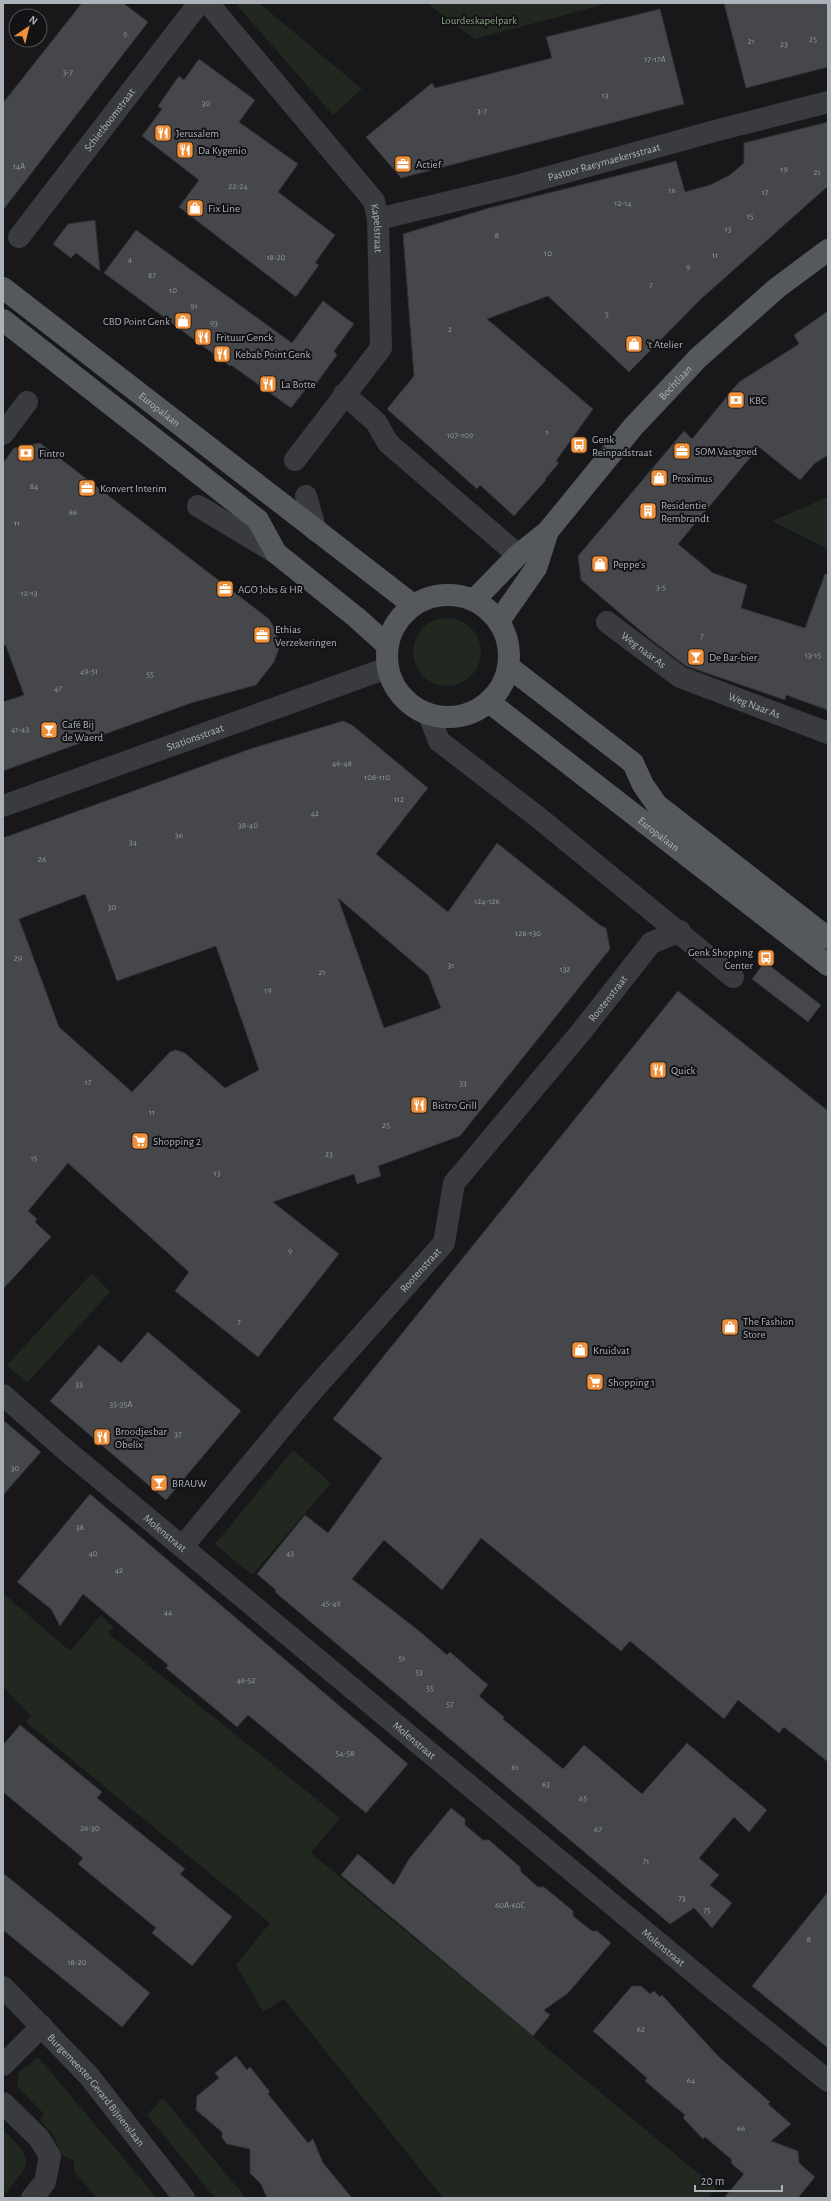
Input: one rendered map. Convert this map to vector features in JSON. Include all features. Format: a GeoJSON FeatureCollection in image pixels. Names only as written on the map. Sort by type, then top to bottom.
{"type":"FeatureCollection","features":[{"type":"Feature","properties":{"kind":"main road","name":"Bochtlaan"},"geometry":{"type":"LineString","coordinates":[[474,600],[518,555],[548,531],[632,427],[698,358],[777,288],[826,252]]}},
{"type":"Feature","properties":{"kind":"main road","name":"Europalaan"},"geometry":{"type":"LineString","coordinates":[[3,288],[413,605]]}},
{"type":"Feature","properties":{"kind":"main road"},"geometry":{"type":"LineString","coordinates":[[3,320],[258,520],[276,554],[357,618],[387,645]]}},
{"type":"Feature","properties":{"kind":"main road","name":"Bochtlaan"},"geometry":{"type":"LineString","coordinates":[[498,621],[536,568],[548,531]]}},
{"type":"Feature","properties":{"kind":"main road"},"geometry":{"type":"LineString","coordinates":[[443,594],[459,595],[474,600],[488,609],[498,621],[506,635],[509,651],[509,667],[504,681],[489,702],[471,713],[450,718],[429,715],[414,708],[402,697],[392,683],[387,668],[387,645],[396,622],[413,605],[427,597],[443,594]]}},
{"type":"Feature","properties":{"kind":"main road","name":"Europalaan"},"geometry":{"type":"LineString","coordinates":[[509,667],[633,763],[644,785],[658,805],[828,938]]}},
{"type":"Feature","properties":{"kind":"main road","name":"Europalaan"},"geometry":{"type":"LineString","coordinates":[[489,702],[828,965]]}},
{"type":"Feature","properties":{"kind":"street","name":"Schietboomstraat"},"geometry":{"type":"LineString","coordinates":[[19,237],[79,157],[199,3]]}},
{"type":"Feature","properties":{"kind":"street","name":"Kapelstraat"},"geometry":{"type":"LineString","coordinates":[[208,3],[374,201],[378,219],[381,348],[294,460]]}},
{"type":"Feature","properties":{"kind":"street","name":"Pastoor Raeymaekersstraat"},"geometry":{"type":"LineString","coordinates":[[378,219],[512,188],[722,129],[828,102]]}},
{"type":"Feature","properties":{"kind":"street"},"geometry":{"type":"LineString","coordinates":[[344,394],[376,422],[388,443],[518,555]]}},
{"type":"Feature","properties":{"kind":"street"},"geometry":{"type":"LineString","coordinates":[[3,434],[23,407]]}},
{"type":"Feature","properties":{"kind":"street"},"geometry":{"type":"LineString","coordinates":[[306,496],[316,531]]}},
{"type":"Feature","properties":{"kind":"street"},"geometry":{"type":"LineString","coordinates":[[198,506],[276,554]]}},
{"type":"Feature","properties":{"kind":"street","name":"Weg naar As"},"geometry":{"type":"LineString","coordinates":[[607,622],[680,677]]}},
{"type":"Feature","properties":{"kind":"street","name":"Stationsstraat"},"geometry":{"type":"LineString","coordinates":[[3,806],[387,668]]}},
{"type":"Feature","properties":{"kind":"street","name":"Weg Naar As"},"geometry":{"type":"LineString","coordinates":[[680,677],[828,733]]}},
{"type":"Feature","properties":{"kind":"street"},"geometry":{"type":"LineString","coordinates":[[429,715],[439,741],[680,931],[733,977]]}},
{"type":"Feature","properties":{"kind":"street","name":"Rootenstraat"},"geometry":{"type":"LineString","coordinates":[[183,1546],[298,1408],[444,1243],[454,1183],[581,1032],[651,942],[680,931]]}},
{"type":"Feature","properties":{"kind":"street","name":"Molenstraat"},"geometry":{"type":"LineString","coordinates":[[3,1395],[719,1993],[828,2081]]}},
{"type":"Feature","properties":{"kind":"street","name":"Burgemeester Gerard Bijnenslaan"},"geometry":{"type":"LineString","coordinates":[[3,1987],[98,2086],[184,2198]]}},
{"type":"Feature","properties":{"kind":"street"},"geometry":{"type":"LineString","coordinates":[[3,2065],[42,2026]]}},
{"type":"Feature","properties":{"kind":"street"},"geometry":{"type":"LineString","coordinates":[[3,2103],[39,2138],[50,2156],[46,2182],[32,2198]]}},
{"type":"Feature","properties":{"kind":"green space"},"geometry":{"type":"Polygon","coordinates":[[[235,3],[259,3],[362,89],[333,115],[235,3]]]}},
{"type":"Feature","properties":{"kind":"green space","name":"Lourdeskapelpark"},"geometry":{"type":"Polygon","coordinates":[[[427,3],[609,3],[475,39],[427,3]]]}},
{"type":"Feature","properties":{"kind":"green space"},"geometry":{"type":"Polygon","coordinates":[[[828,497],[828,549],[772,521],[828,497]]]}},
{"type":"Feature","properties":{"kind":"green space"},"geometry":{"type":"Polygon","coordinates":[[[447,618],[460,621],[471,628],[478,639],[481,652],[478,665],[471,676],[460,683],[447,686],[434,683],[423,676],[416,665],[413,652],[416,639],[423,628],[434,621],[447,618]]]}},
{"type":"Feature","properties":{"kind":"green space"},"geometry":{"type":"Polygon","coordinates":[[[92,1273],[110,1292],[27,1383],[7,1365],[92,1273]]]}},
{"type":"Feature","properties":{"kind":"green space"},"geometry":{"type":"Polygon","coordinates":[[[293,1450],[331,1483],[252,1575],[215,1544],[293,1450]]]}},
{"type":"Feature","properties":{"kind":"green space"},"geometry":{"type":"Polygon","coordinates":[[[3,1593],[70,1651],[101,1615],[113,1627],[108,1633],[340,1818],[311,1853],[716,2188],[707,2198],[443,2198],[284,1999],[263,2012],[236,1965],[270,1923],[26,1722],[31,1716],[3,1687],[3,1593]]]}},
{"type":"Feature","properties":{"kind":"green space"},"geometry":{"type":"Polygon","coordinates":[[[38,2057],[157,2198],[97,2198],[74,2172],[74,2161],[61,2154],[54,2136],[40,2120],[44,2114],[17,2086],[19,2072],[38,2057]]]}},
{"type":"Feature","properties":{"kind":"green space"},"geometry":{"type":"Polygon","coordinates":[[[163,2098],[246,2198],[215,2198],[147,2115],[163,2098]]]}},
{"type":"Feature","properties":{"kind":"green space"},"geometry":{"type":"Polygon","coordinates":[[[3,2130],[21,2149],[25,2156],[26,2163],[24,2169],[3,2196],[3,2130]]]}},
{"type":"Feature","properties":{"kind":"building"},"geometry":{"type":"Polygon","coordinates":[[[82,3],[123,3],[148,22],[3,210],[3,103],[48,48],[82,3]]]}},
{"type":"Feature","properties":{"kind":"building"},"geometry":{"type":"Polygon","coordinates":[[[724,3],[828,3],[828,67],[746,88],[724,3]]]}},
{"type":"Feature","properties":{"kind":"building"},"geometry":{"type":"Polygon","coordinates":[[[660,9],[684,104],[401,178],[366,137],[432,83],[435,88],[552,58],[546,37],[660,9]]]}},
{"type":"Feature","properties":{"kind":"building"},"geometry":{"type":"Polygon","coordinates":[[[199,59],[255,100],[239,122],[298,164],[278,192],[335,235],[315,263],[319,265],[296,297],[179,207],[199,180],[142,136],[162,109],[158,106],[179,76],[184,80],[199,59]]]}},
{"type":"Feature","properties":{"kind":"building"},"geometry":{"type":"Polygon","coordinates":[[[828,122],[828,186],[701,299],[629,372],[548,296],[487,319],[593,409],[556,461],[559,463],[514,516],[480,485],[477,489],[387,409],[414,376],[403,234],[489,208],[676,161],[685,192],[710,185],[730,175],[744,163],[744,143],[828,122]]]}},
{"type":"Feature","properties":{"kind":"building"},"geometry":{"type":"Polygon","coordinates":[[[95,220],[100,271],[76,253],[71,258],[53,244],[68,224],[95,220]]]}},
{"type":"Feature","properties":{"kind":"building"},"geometry":{"type":"Polygon","coordinates":[[[136,230],[292,343],[323,301],[354,324],[334,351],[337,355],[316,384],[312,381],[291,408],[231,365],[230,366],[104,273],[136,230]]]}},
{"type":"Feature","properties":{"kind":"building"},"geometry":{"type":"Polygon","coordinates":[[[828,311],[828,455],[814,464],[800,480],[759,447],[678,544],[713,573],[747,585],[741,608],[805,628],[825,574],[828,575],[828,710],[786,695],[785,700],[686,666],[649,638],[581,580],[578,556],[684,431],[692,439],[739,382],[799,344],[794,335],[828,311]]]}},
{"type":"Feature","properties":{"kind":"building"},"geometry":{"type":"Polygon","coordinates":[[[40,443],[269,619],[276,631],[279,648],[274,662],[256,685],[191,703],[3,771],[3,702],[24,695],[6,646],[3,645],[3,463],[14,448],[40,443]]]}},
{"type":"Feature","properties":{"kind":"building"},"geometry":{"type":"Polygon","coordinates":[[[343,721],[352,725],[428,788],[376,854],[448,912],[497,843],[601,926],[606,928],[610,949],[460,1136],[378,1166],[381,1176],[357,1184],[354,1174],[273,1202],[339,1254],[258,1357],[175,1291],[189,1272],[68,1163],[28,1211],[37,1219],[35,1222],[51,1237],[3,1289],[3,838],[250,749],[343,721]],[[85,894],[19,919],[59,1027],[132,1092],[170,1052],[176,1050],[185,1053],[225,1088],[259,1070],[216,946],[117,981],[85,894]],[[338,898],[384,1028],[441,1008],[428,975],[338,898]]]}},
{"type":"Feature","properties":{"kind":"building"},"geometry":{"type":"Polygon","coordinates":[[[765,962],[821,1005],[808,1022],[752,979],[765,962]]]}},
{"type":"Feature","properties":{"kind":"building","name":"Shopping 1"},"geometry":{"type":"Polygon","coordinates":[[[678,991],[828,1111],[828,1762],[784,1727],[779,1733],[738,1700],[724,1719],[630,1641],[621,1651],[481,1538],[442,1590],[384,1540],[352,1579],[418,1630],[447,1655],[450,1652],[488,1685],[479,1696],[504,1717],[503,1719],[563,1769],[584,1745],[642,1794],[687,1743],[767,1810],[749,1832],[734,1817],[699,1858],[719,1875],[710,1885],[732,1903],[712,1928],[694,1908],[670,1924],[275,1592],[276,1590],[257,1574],[305,1515],[328,1533],[382,1458],[333,1419],[678,991]]]}},
{"type":"Feature","properties":{"kind":"building"},"geometry":{"type":"Polygon","coordinates":[[[148,1332],[241,1411],[166,1500],[50,1401],[99,1345],[121,1363],[148,1332]]]}},
{"type":"Feature","properties":{"kind":"building"},"geometry":{"type":"Polygon","coordinates":[[[3,1420],[41,1452],[3,1495],[3,1420]]]}},
{"type":"Feature","properties":{"kind":"building"},"geometry":{"type":"Polygon","coordinates":[[[90,1494],[408,1764],[366,1813],[248,1715],[237,1727],[166,1668],[168,1665],[83,1594],[60,1626],[51,1609],[17,1582],[90,1494]]]}},
{"type":"Feature","properties":{"kind":"building"},"geometry":{"type":"Polygon","coordinates":[[[20,1725],[102,1792],[97,1798],[185,1869],[180,1874],[232,1917],[192,1966],[152,1933],[156,1928],[78,1864],[83,1858],[3,1792],[3,1745],[20,1725]]]}},
{"type":"Feature","properties":{"kind":"building"},"geometry":{"type":"Polygon","coordinates":[[[451,1808],[465,1819],[465,1825],[483,1840],[489,1840],[520,1867],[521,1872],[538,1887],[544,1887],[573,1911],[573,1916],[592,1931],[597,1931],[611,1943],[568,1993],[544,2010],[550,2015],[533,2036],[341,1875],[358,1854],[394,1885],[409,1859],[451,1808]]]}},
{"type":"Feature","properties":{"kind":"building"},"geometry":{"type":"Polygon","coordinates":[[[3,1873],[150,1993],[122,2027],[3,1930],[3,1873]]]}},
{"type":"Feature","properties":{"kind":"building"},"geometry":{"type":"Polygon","coordinates":[[[828,1892],[828,2048],[752,1986],[828,1892]]]}},
{"type":"Feature","properties":{"kind":"building"},"geometry":{"type":"Polygon","coordinates":[[[632,1986],[641,1986],[650,1994],[654,1991],[660,1997],[662,1995],[718,2056],[770,2102],[768,2104],[791,2124],[771,2141],[798,2151],[799,2163],[815,2177],[798,2198],[724,2198],[744,2174],[732,2164],[731,2159],[705,2137],[703,2139],[683,2118],[685,2115],[645,2081],[647,2078],[593,2031],[632,1986]]]}},
{"type":"Feature","properties":{"kind":"building"},"geometry":{"type":"Polygon","coordinates":[[[236,2056],[247,2070],[250,2067],[270,2092],[268,2094],[308,2143],[313,2139],[323,2163],[352,2198],[267,2198],[261,2184],[250,2173],[250,2149],[227,2144],[222,2138],[222,2132],[196,2110],[197,2096],[219,2078],[215,2073],[236,2056]]]}},
{"type":"Feature","properties":{"kind":"place","name":"Jerusalem"},"geometry":{"type":"Point","coordinates":[163,133]}},
{"type":"Feature","properties":{"kind":"place","name":"Da Kygenio"},"geometry":{"type":"Point","coordinates":[185,150]}},
{"type":"Feature","properties":{"kind":"place","name":"Actief"},"geometry":{"type":"Point","coordinates":[403,164]}},
{"type":"Feature","properties":{"kind":"place","name":"Fix Line"},"geometry":{"type":"Point","coordinates":[195,208]}},
{"type":"Feature","properties":{"kind":"place","name":"CBD Point Genk"},"geometry":{"type":"Point","coordinates":[183,321]}},
{"type":"Feature","properties":{"kind":"place","name":"Frituur Genck"},"geometry":{"type":"Point","coordinates":[203,337]}},
{"type":"Feature","properties":{"kind":"place","name":"'t Atelier"},"geometry":{"type":"Point","coordinates":[634,344]}},
{"type":"Feature","properties":{"kind":"place","name":"Kebab Point Genk"},"geometry":{"type":"Point","coordinates":[222,354]}},
{"type":"Feature","properties":{"kind":"place","name":"La Botte"},"geometry":{"type":"Point","coordinates":[268,384]}},
{"type":"Feature","properties":{"kind":"place","name":"KBC"},"geometry":{"type":"Point","coordinates":[736,400]}},
{"type":"Feature","properties":{"kind":"place","name":"Genk Reinpadstraat"},"geometry":{"type":"Point","coordinates":[579,445]}},
{"type":"Feature","properties":{"kind":"place","name":"SOM Vastgoed"},"geometry":{"type":"Point","coordinates":[682,451]}},
{"type":"Feature","properties":{"kind":"place","name":"Fintro"},"geometry":{"type":"Point","coordinates":[26,453]}},
{"type":"Feature","properties":{"kind":"place","name":"Proximus"},"geometry":{"type":"Point","coordinates":[659,478]}},
{"type":"Feature","properties":{"kind":"place","name":"Konvert Interim"},"geometry":{"type":"Point","coordinates":[87,488]}},
{"type":"Feature","properties":{"kind":"place","name":"Residentie Rembrandt"},"geometry":{"type":"Point","coordinates":[648,511]}},
{"type":"Feature","properties":{"kind":"place","name":"Peppe's"},"geometry":{"type":"Point","coordinates":[600,564]}},
{"type":"Feature","properties":{"kind":"place","name":"AGO Jobs & HR"},"geometry":{"type":"Point","coordinates":[225,589]}},
{"type":"Feature","properties":{"kind":"place","name":"Ethias Verzekeringen"},"geometry":{"type":"Point","coordinates":[262,635]}},
{"type":"Feature","properties":{"kind":"place","name":"De Bar-bier"},"geometry":{"type":"Point","coordinates":[696,657]}},
{"type":"Feature","properties":{"kind":"place","name":"Café Bij de Waerd"},"geometry":{"type":"Point","coordinates":[49,730]}},
{"type":"Feature","properties":{"kind":"place","name":"Genk Shopping Center"},"geometry":{"type":"Point","coordinates":[766,958]}},
{"type":"Feature","properties":{"kind":"place","name":"Quick"},"geometry":{"type":"Point","coordinates":[658,1070]}},
{"type":"Feature","properties":{"kind":"place","name":"Bistro Grill"},"geometry":{"type":"Point","coordinates":[419,1105]}},
{"type":"Feature","properties":{"kind":"place","name":"Shopping 2"},"geometry":{"type":"Point","coordinates":[140,1141]}},
{"type":"Feature","properties":{"kind":"place","name":"The Fashion Store"},"geometry":{"type":"Point","coordinates":[730,1327]}},
{"type":"Feature","properties":{"kind":"place","name":"Kruidvat"},"geometry":{"type":"Point","coordinates":[580,1350]}},
{"type":"Feature","properties":{"kind":"place","name":"Shopping 1"},"geometry":{"type":"Point","coordinates":[595,1382]}},
{"type":"Feature","properties":{"kind":"place","name":"Broodjesbar Obelix"},"geometry":{"type":"Point","coordinates":[102,1437]}},
{"type":"Feature","properties":{"kind":"place","name":"BRAUW"},"geometry":{"type":"Point","coordinates":[159,1483]}}]}
